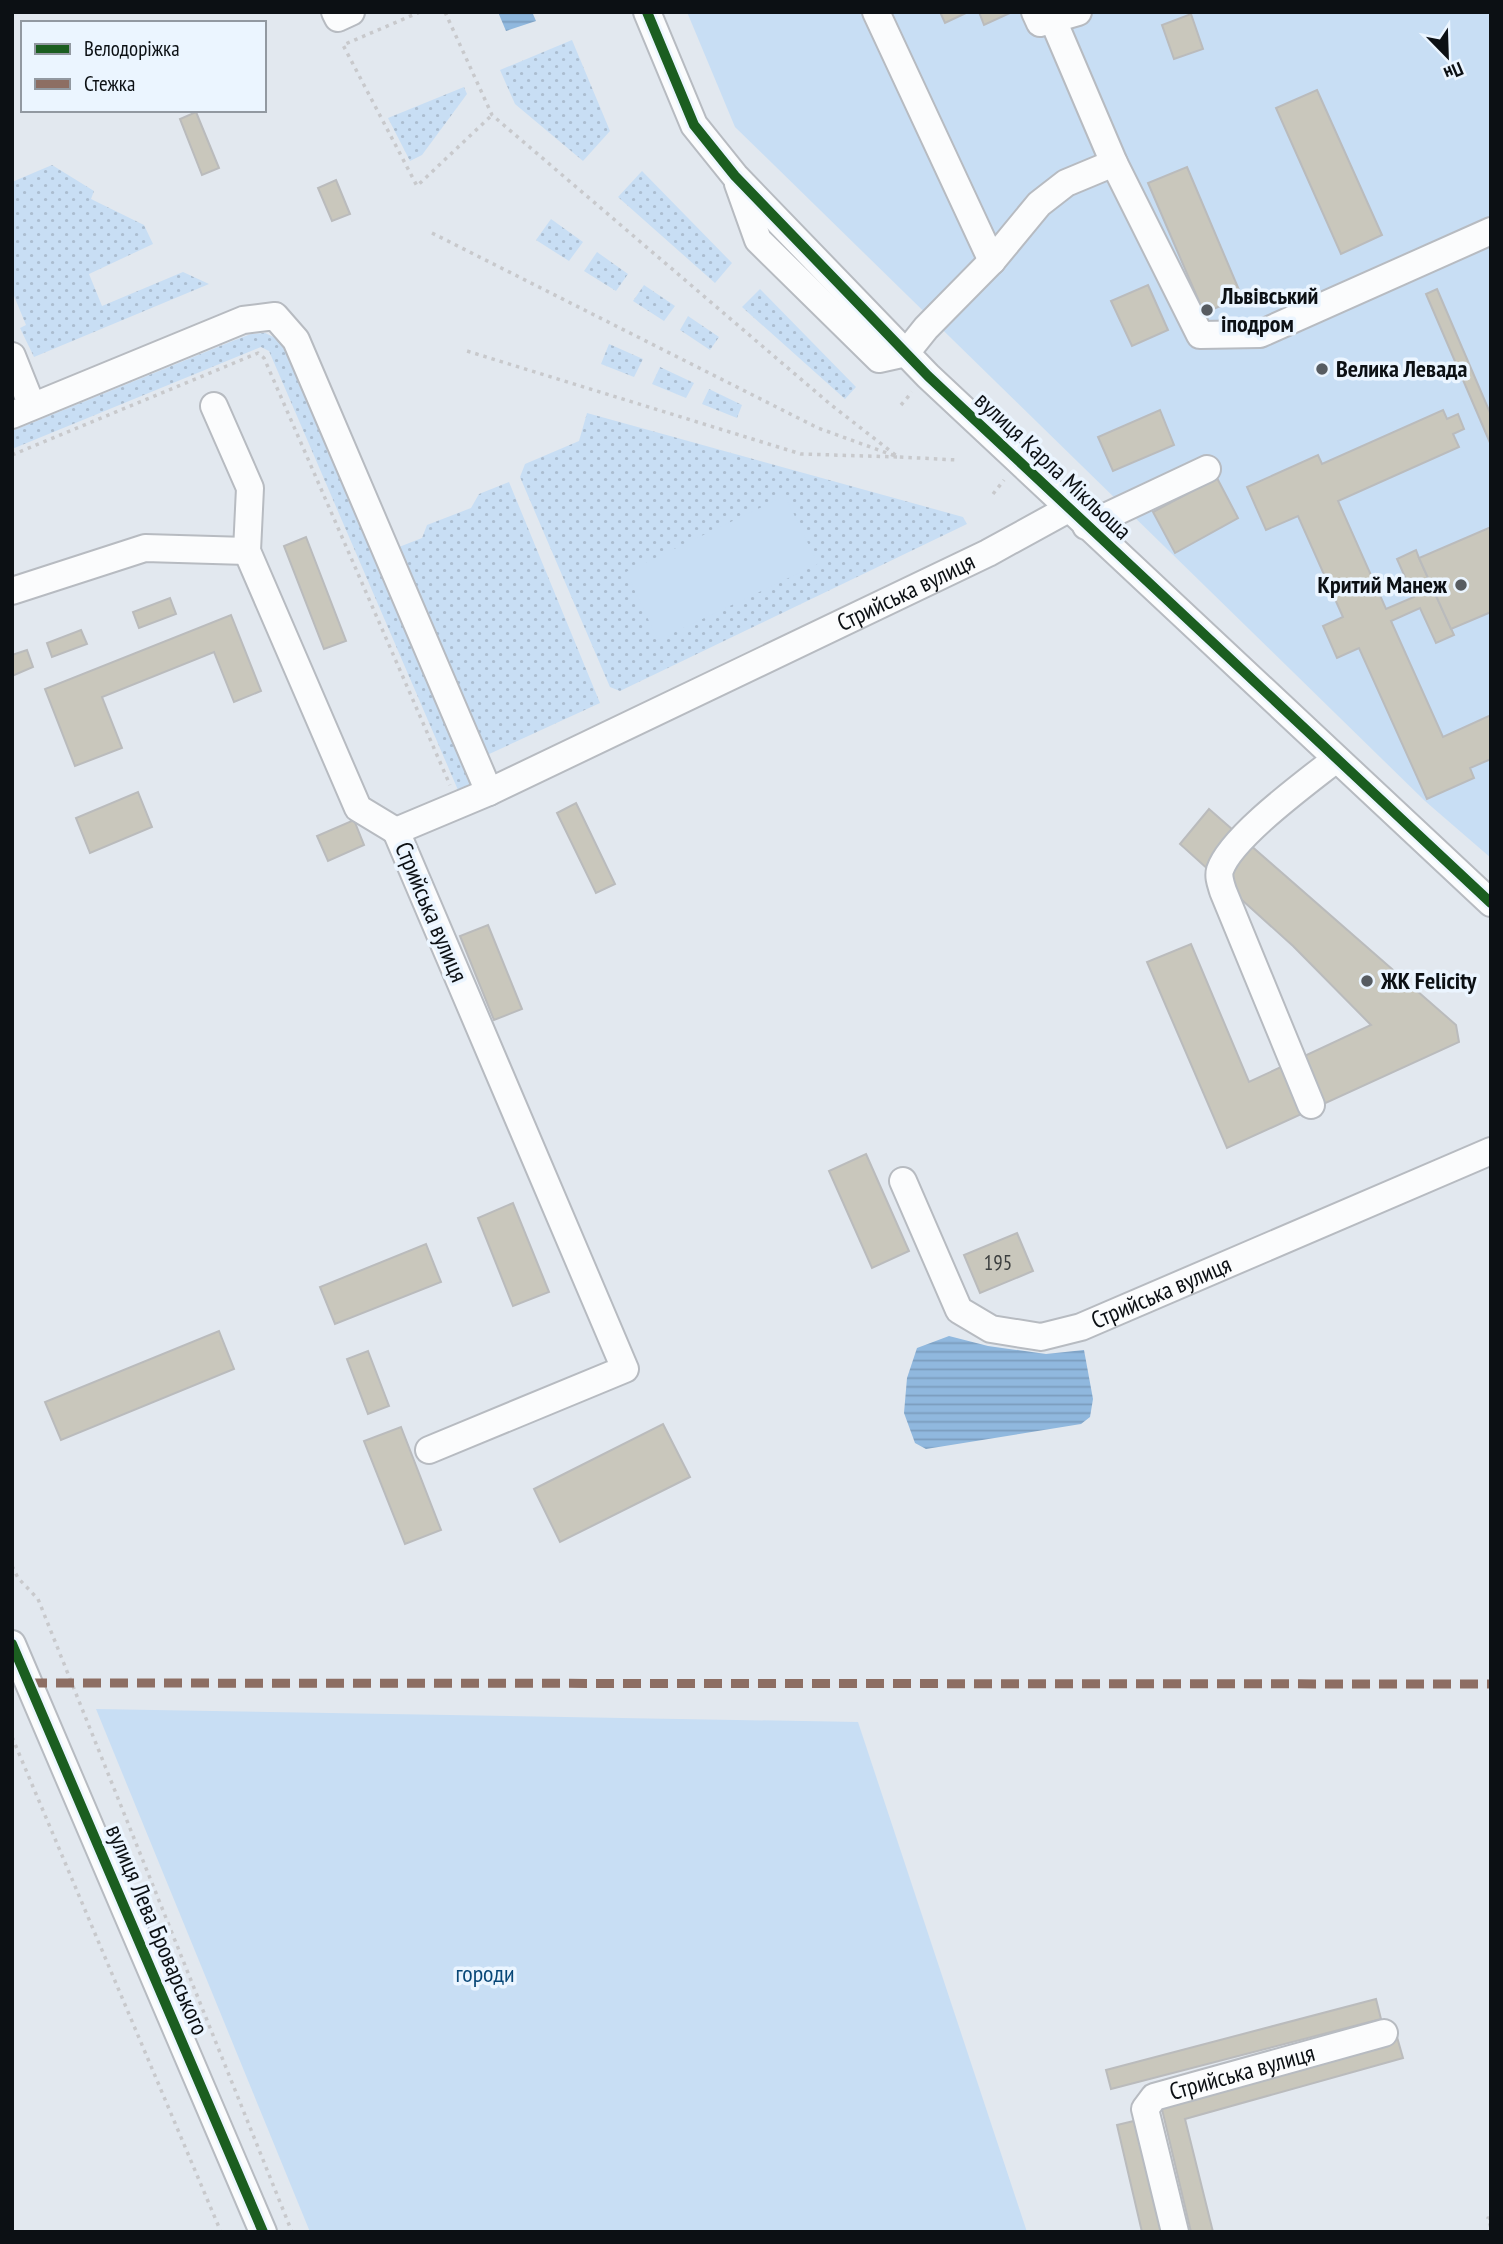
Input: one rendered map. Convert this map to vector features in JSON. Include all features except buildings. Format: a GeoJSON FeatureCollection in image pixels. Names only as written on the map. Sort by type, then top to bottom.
{"type":"FeatureCollection","features":[{"type":"Feature","properties":{"kind":"street"},"geometry":{"type":"LineString","coordinates":[[335,12],[338,18],[351,12]]}},
{"type":"Feature","properties":{"kind":"street","name":"вулиця Карла Мікльоша"},"geometry":{"type":"LineString","coordinates":[[647,12],[694,125],[735,176],[906,353],[1077,518],[1491,904]]}},
{"type":"Feature","properties":{"kind":"street"},"geometry":{"type":"LineString","coordinates":[[876,12],[992,261]]}},
{"type":"Feature","properties":{"kind":"street"},"geometry":{"type":"LineString","coordinates":[[1055,15],[1114,163],[1200,335],[1260,334],[1491,231]]}},
{"type":"Feature","properties":{"kind":"street"},"geometry":{"type":"LineString","coordinates":[[906,353],[926,328],[992,261],[1039,204],[1066,183],[1114,163]]}},
{"type":"Feature","properties":{"kind":"street"},"geometry":{"type":"LineString","coordinates":[[12,356],[22,411],[243,320],[275,316],[296,341],[489,792]]}},
{"type":"Feature","properties":{"kind":"street"},"geometry":{"type":"LineString","coordinates":[[214,406],[250,488],[247,551],[358,808],[396,831]]}},
{"type":"Feature","properties":{"kind":"street","name":"Стрийська вулиця"},"geometry":{"type":"LineString","coordinates":[[429,1450],[625,1369],[396,831],[489,792],[975,559],[1208,469]]}},
{"type":"Feature","properties":{"kind":"street"},"geometry":{"type":"LineString","coordinates":[[12,591],[145,548],[247,551]]}},
{"type":"Feature","properties":{"kind":"street"},"geometry":{"type":"LineString","coordinates":[[1311,1104],[1219,876],[1221,866],[1260,820],[1336,759]]}},
{"type":"Feature","properties":{"kind":"street","name":"Стрийська вулиця"},"geometry":{"type":"LineString","coordinates":[[903,1181],[959,1310],[991,1329],[1041,1337],[1081,1327],[1491,1151]]}},
{"type":"Feature","properties":{"kind":"street","name":"вулиця Лева Броварського"},"geometry":{"type":"LineString","coordinates":[[12,1644],[263,2232]]}},
{"type":"Feature","properties":{"kind":"street","name":"Стрийська вулиця"},"geometry":{"type":"LineString","coordinates":[[1175,2232],[1145,2109],[1154,2097],[1384,2033]]}},
{"type":"Feature","properties":{"kind":"path"},"geometry":{"type":"LineString","coordinates":[[420,12],[343,45],[417,186],[492,116]]}},
{"type":"Feature","properties":{"kind":"path"},"geometry":{"type":"LineString","coordinates":[[445,12],[492,116],[830,404],[898,457]]}},
{"type":"Feature","properties":{"kind":"path"},"geometry":{"type":"LineString","coordinates":[[432,233],[818,428],[898,457]]}},
{"type":"Feature","properties":{"kind":"path"},"geometry":{"type":"LineString","coordinates":[[467,351],[801,454],[958,460]]}},
{"type":"Feature","properties":{"kind":"path"},"geometry":{"type":"LineString","coordinates":[[12,455],[258,353],[264,358],[459,805]]}},
{"type":"Feature","properties":{"kind":"path"},"geometry":{"type":"LineString","coordinates":[[901,405],[912,393]]}},
{"type":"Feature","properties":{"kind":"path"},"geometry":{"type":"LineString","coordinates":[[12,1566],[18,1578],[38,1600],[292,2232]]}},
{"type":"Feature","properties":{"kind":"path"},"geometry":{"type":"LineString","coordinates":[[12,1737],[221,2232]]}},
{"type":"Feature","properties":{"kind":"path"},"geometry":{"type":"LineString","coordinates":[[1491,2218],[1488,2218],[1491,2228]]}},
{"type":"Feature","properties":{"kind":"green space","name":"Львівський іподром"},"geometry":{"type":"Polygon","coordinates":[[[687,12],[1491,12],[1491,858],[1425,801],[735,127],[687,12]]]}},
{"type":"Feature","properties":{"kind":"green space"},"geometry":{"type":"Polygon","coordinates":[[[572,40],[610,131],[583,161],[515,104],[500,70],[572,40]]]}},
{"type":"Feature","properties":{"kind":"green space"},"geometry":{"type":"Polygon","coordinates":[[[464,87],[467,94],[422,155],[410,161],[388,118],[464,87]]]}},
{"type":"Feature","properties":{"kind":"green space"},"geometry":{"type":"Polygon","coordinates":[[[52,165],[94,191],[91,199],[144,225],[153,244],[89,274],[102,306],[183,272],[209,284],[34,357],[20,328],[26,325],[12,291],[12,182],[52,165]]]}},
{"type":"Feature","properties":{"kind":"green space"},"geometry":{"type":"Polygon","coordinates":[[[642,171],[732,263],[715,283],[618,197],[642,171]]]}},
{"type":"Feature","properties":{"kind":"green space"},"geometry":{"type":"Polygon","coordinates":[[[551,219],[583,242],[569,261],[536,240],[551,219]]]}},
{"type":"Feature","properties":{"kind":"green space"},"geometry":{"type":"Polygon","coordinates":[[[597,252],[628,274],[616,291],[584,271],[597,252]]]}},
{"type":"Feature","properties":{"kind":"green space"},"geometry":{"type":"Polygon","coordinates":[[[644,285],[675,306],[664,321],[633,301],[644,285]]]}},
{"type":"Feature","properties":{"kind":"green space"},"geometry":{"type":"Polygon","coordinates":[[[760,289],[856,387],[845,399],[742,307],[760,289]]]}},
{"type":"Feature","properties":{"kind":"green space"},"geometry":{"type":"Polygon","coordinates":[[[688,316],[719,337],[710,350],[680,330],[688,316]]]}},
{"type":"Feature","properties":{"kind":"green space"},"geometry":{"type":"Polygon","coordinates":[[[265,333],[280,340],[288,350],[473,784],[461,797],[269,351],[261,347],[12,449],[12,431],[230,342],[251,334],[265,333]]]}},
{"type":"Feature","properties":{"kind":"green space"},"geometry":{"type":"Polygon","coordinates":[[[609,344],[643,359],[634,377],[601,364],[609,344]]]}},
{"type":"Feature","properties":{"kind":"green space"},"geometry":{"type":"Polygon","coordinates":[[[660,367],[694,383],[686,398],[652,384],[660,367]]]}},
{"type":"Feature","properties":{"kind":"green space"},"geometry":{"type":"Polygon","coordinates":[[[709,389],[742,405],[737,418],[702,404],[709,389]]]}},
{"type":"Feature","properties":{"kind":"green space"},"geometry":{"type":"Polygon","coordinates":[[[587,413],[963,517],[967,524],[620,691],[610,687],[520,477],[525,464],[579,441],[587,413]]]}},
{"type":"Feature","properties":{"kind":"green space"},"geometry":{"type":"Polygon","coordinates":[[[509,482],[600,703],[487,755],[399,547],[422,538],[427,525],[471,508],[479,494],[509,482]]]}},
{"type":"Feature","properties":{"kind":"green space"},"geometry":{"type":"Polygon","coordinates":[[[785,496],[818,564],[658,640],[626,572],[785,496]]]}},
{"type":"Feature","properties":{"kind":"green space","name":"городи"},"geometry":{"type":"Polygon","coordinates":[[[96,1709],[858,1722],[1027,2232],[310,2232],[96,1709]]]}},
{"type":"Feature","properties":{"kind":"water"},"geometry":{"type":"Polygon","coordinates":[[[498,12],[537,12],[533,14],[536,21],[506,31],[498,12]]]}},
{"type":"Feature","properties":{"kind":"water"},"geometry":{"type":"Polygon","coordinates":[[[949,1336],[988,1346],[1046,1354],[1084,1350],[1093,1399],[1090,1417],[1081,1424],[926,1449],[915,1443],[904,1413],[907,1378],[917,1348],[949,1336]]]}},
{"type":"Feature","properties":{"kind":"marked path"},"geometry":{"type":"LineString","coordinates":[[29,1683],[1491,1684]]}},
{"type":"Feature","properties":{"kind":"cycle path"},"geometry":{"type":"LineString","coordinates":[[647,12],[694,125],[735,176],[928,376],[1491,903]]}},
{"type":"Feature","properties":{"kind":"cycle path"},"geometry":{"type":"LineString","coordinates":[[12,1644],[263,2232]]}},
{"type":"Feature","properties":{"kind":"place","name":"Львівський іподром"},"geometry":{"type":"Point","coordinates":[1207,310]}},
{"type":"Feature","properties":{"kind":"place","name":"Велика Левада"},"geometry":{"type":"Point","coordinates":[1322,369]}},
{"type":"Feature","properties":{"kind":"place","name":"Критий Манеж"},"geometry":{"type":"Point","coordinates":[1461,585]}},
{"type":"Feature","properties":{"kind":"place","name":"ЖК Felicity"},"geometry":{"type":"Point","coordinates":[1367,981]}}]}
